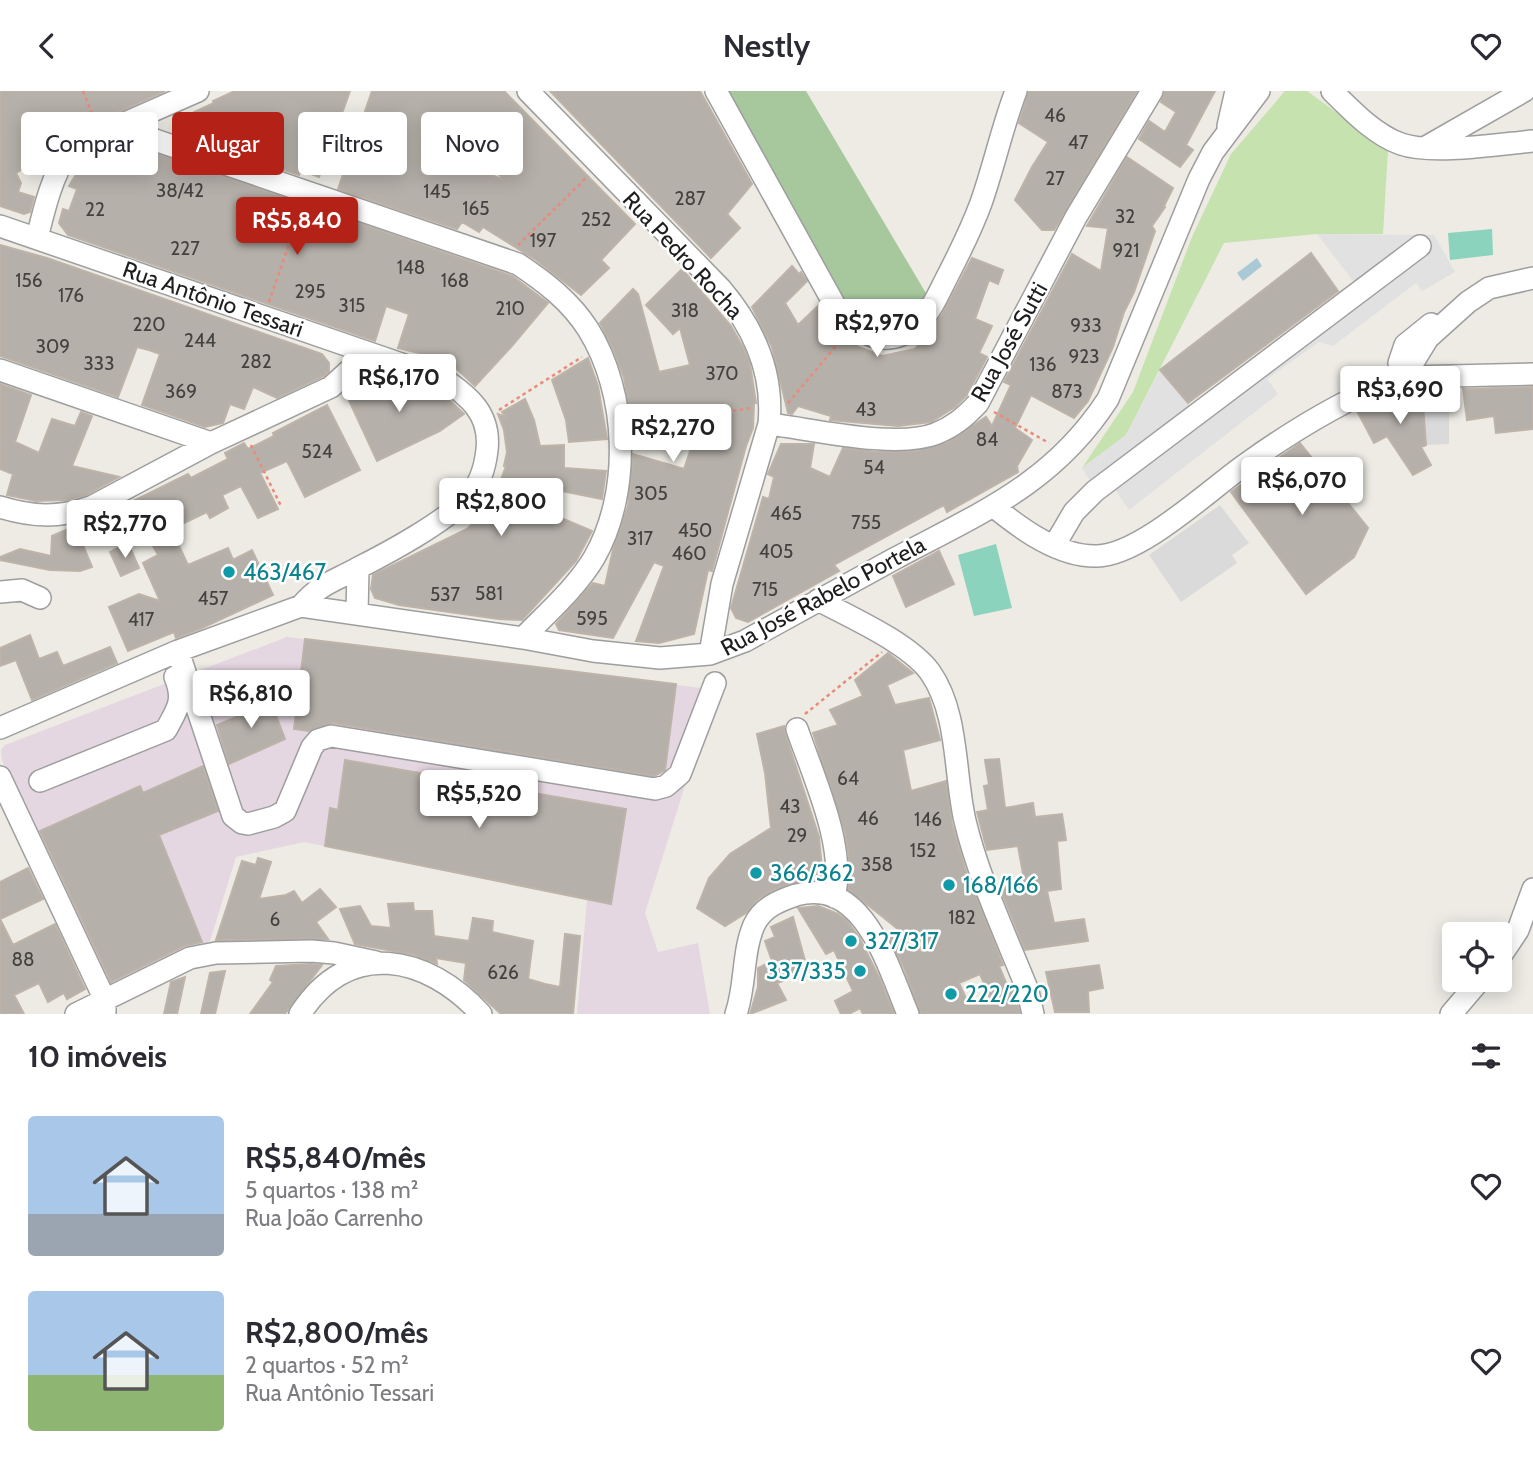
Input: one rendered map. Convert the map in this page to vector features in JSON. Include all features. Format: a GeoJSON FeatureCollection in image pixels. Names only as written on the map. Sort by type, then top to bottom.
{"type":"FeatureCollection","features":[{"type":"Feature","properties":{"kind":"street"},"geometry":{"type":"LineString","coordinates":[[151,112],[198,91]]}},
{"type":"Feature","properties":{"kind":"street","name":"Rua Pedro Rocha"},"geometry":{"type":"LineString","coordinates":[[528,91],[721,289],[741,313],[764,364],[771,404],[722,584],[710,654]]}},
{"type":"Feature","properties":{"kind":"street"},"geometry":{"type":"LineString","coordinates":[[716,91],[838,311],[863,334],[878,338],[894,337],[909,331],[933,305],[961,252],[981,203],[1016,91]]}},
{"type":"Feature","properties":{"kind":"street","name":"Rua José Sutti"},"geometry":{"type":"LineString","coordinates":[[769,414],[899,439],[932,435],[964,418],[978,403],[1076,217],[1152,91]]}},
{"type":"Feature","properties":{"kind":"street"},"geometry":{"type":"LineString","coordinates":[[1227,131],[1236,91]]}},
{"type":"Feature","properties":{"kind":"street","name":"Rua José Rabelo Portela"},"geometry":{"type":"LineString","coordinates":[[0,728],[172,654],[301,606],[523,638],[593,651],[660,658],[710,654],[745,641],[1002,500],[1035,480],[1063,456],[1090,427],[1108,399],[1199,179],[1227,131],[1259,91]]}},
{"type":"Feature","properties":{"kind":"street"},"geometry":{"type":"LineString","coordinates":[[1332,91],[1358,115],[1386,136],[1402,144],[1424,148],[1533,141]]}},
{"type":"Feature","properties":{"kind":"street"},"geometry":{"type":"LineString","coordinates":[[1424,148],[1524,91]]}},
{"type":"Feature","properties":{"kind":"street"},"geometry":{"type":"LineString","coordinates":[[158,141],[517,264],[547,283],[587,328],[599,352],[619,417],[621,454],[617,489],[608,526],[594,558],[523,638]]}},
{"type":"Feature","properties":{"kind":"street"},"geometry":{"type":"LineString","coordinates":[[37,238],[43,214],[59,175]]}},
{"type":"Feature","properties":{"kind":"street","name":"Rua Antônio Tessari"},"geometry":{"type":"LineString","coordinates":[[0,226],[442,378],[466,394],[478,407],[485,423],[488,443],[485,466],[467,498],[447,515],[358,569],[315,590],[301,606]]}},
{"type":"Feature","properties":{"kind":"street"},"geometry":{"type":"LineString","coordinates":[[1057,541],[1074,512],[1096,491],[1420,246]]}},
{"type":"Feature","properties":{"kind":"street"},"geometry":{"type":"LineString","coordinates":[[1400,371],[1402,350],[1410,340],[1456,306],[1468,302],[1489,288],[1533,278]]}},
{"type":"Feature","properties":{"kind":"street"},"geometry":{"type":"LineString","coordinates":[[0,507],[24,515],[44,517],[91,507],[211,443],[331,387],[354,367],[359,350]]}},
{"type":"Feature","properties":{"kind":"street"},"geometry":{"type":"LineString","coordinates":[[0,370],[211,443]]}},
{"type":"Feature","properties":{"kind":"street"},"geometry":{"type":"LineString","coordinates":[[1002,500],[1019,525],[1057,541],[1097,545],[1113,543],[1129,537],[1190,494],[1239,454],[1292,419],[1352,386],[1400,371],[1533,374]]}},
{"type":"Feature","properties":{"kind":"street"},"geometry":{"type":"LineString","coordinates":[[357,613],[358,569]]}},
{"type":"Feature","properties":{"kind":"street"},"geometry":{"type":"LineString","coordinates":[[0,592],[22,590],[40,598]]}},
{"type":"Feature","properties":{"kind":"street"},"geometry":{"type":"LineString","coordinates":[[818,600],[894,642],[920,660],[939,687],[948,715],[965,819],[976,859],[1028,991],[1033,1014]]}},
{"type":"Feature","properties":{"kind":"street"},"geometry":{"type":"LineString","coordinates":[[172,654],[233,816],[248,824],[285,811],[312,747],[318,740],[331,736],[655,789],[666,786],[680,774],[715,683]]}},
{"type":"Feature","properties":{"kind":"street"},"geometry":{"type":"LineString","coordinates":[[40,781],[166,730],[181,703],[181,690],[172,654]]}},
{"type":"Feature","properties":{"kind":"street"},"geometry":{"type":"LineString","coordinates":[[797,729],[836,851],[838,883],[835,897]]}},
{"type":"Feature","properties":{"kind":"street"},"geometry":{"type":"LineString","coordinates":[[0,777],[105,1007]]}},
{"type":"Feature","properties":{"kind":"street"},"geometry":{"type":"LineString","coordinates":[[1512,939],[1533,889]]}},
{"type":"Feature","properties":{"kind":"street"},"geometry":{"type":"LineString","coordinates":[[736,1014],[754,925],[771,905],[800,894],[815,893],[835,897],[859,912],[872,932],[908,1014]]}},
{"type":"Feature","properties":{"kind":"street"},"geometry":{"type":"LineString","coordinates":[[76,1014],[105,1007],[154,974],[190,958],[216,953],[311,951],[395,964],[433,976],[452,985],[481,1014]]}},
{"type":"Feature","properties":{"kind":"street"},"geometry":{"type":"LineString","coordinates":[[300,1014],[326,984],[376,961]]}},
{"type":"Feature","properties":{"kind":"street"},"geometry":{"type":"LineString","coordinates":[[1451,1014],[1470,992]]}},
{"type":"Feature","properties":{"kind":"path"},"geometry":{"type":"LineString","coordinates":[[83,91],[92,112]]}},
{"type":"Feature","properties":{"kind":"path"},"geometry":{"type":"LineString","coordinates":[[513,250],[588,176]]}},
{"type":"Feature","properties":{"kind":"path"},"geometry":{"type":"LineString","coordinates":[[268,305],[304,201]]}},
{"type":"Feature","properties":{"kind":"path"},"geometry":{"type":"LineString","coordinates":[[630,426],[769,414],[844,337]]}},
{"type":"Feature","properties":{"kind":"path"},"geometry":{"type":"LineString","coordinates":[[493,414],[587,354]]}},
{"type":"Feature","properties":{"kind":"path"},"geometry":{"type":"LineString","coordinates":[[989,409],[1052,445]]}},
{"type":"Feature","properties":{"kind":"path"},"geometry":{"type":"LineString","coordinates":[[251,445],[281,506]]}},
{"type":"Feature","properties":{"kind":"path"},"geometry":{"type":"LineString","coordinates":[[797,729],[794,723],[894,642]]}},
{"type":"Feature","properties":{"kind":"shaded area"},"geometry":{"type":"Polygon","coordinates":[[[1317,234],[1434,235],[1455,272],[1422,291],[1416,283],[1333,346],[1319,342],[1267,379],[1278,394],[1129,510],[1114,488],[1100,497],[1082,468],[1126,435],[1160,370],[1192,408],[1356,285],[1317,234]]]}},
{"type":"Feature","properties":{"kind":"shaded area"},"geometry":{"type":"Polygon","coordinates":[[[1449,387],[1449,444],[1426,445],[1422,390],[1449,387]]]}},
{"type":"Feature","properties":{"kind":"shaded area"},"geometry":{"type":"Polygon","coordinates":[[[1220,505],[1249,543],[1232,555],[1237,563],[1181,602],[1149,555],[1220,505]]]}},
{"type":"Feature","properties":{"kind":"shaded area"},"geometry":{"type":"Polygon","coordinates":[[[287,637],[710,689],[693,760],[645,913],[658,952],[698,943],[710,1014],[577,1014],[587,900],[304,842],[236,857],[210,941],[105,987],[2,760],[1,750],[5,745],[287,637]]]}},
{"type":"Feature","properties":{"kind":"green space"},"geometry":{"type":"Polygon","coordinates":[[[710,91],[806,91],[933,305],[909,331],[863,334],[710,91]]]}},
{"type":"Feature","properties":{"kind":"green space"},"geometry":{"type":"Polygon","coordinates":[[[1285,91],[1307,91],[1388,150],[1383,234],[1317,234],[1224,243],[1126,435],[1082,468],[1133,392],[1192,237],[1231,154],[1285,91]]]}},
{"type":"Feature","properties":{"kind":"green space"},"geometry":{"type":"Polygon","coordinates":[[[1492,229],[1493,255],[1450,260],[1448,233],[1492,229]]]}},
{"type":"Feature","properties":{"kind":"green space"},"geometry":{"type":"Polygon","coordinates":[[[996,544],[1012,608],[974,616],[958,555],[996,544]]]}},
{"type":"Feature","properties":{"kind":"water"},"geometry":{"type":"Polygon","coordinates":[[[1257,258],[1262,266],[1243,281],[1237,273],[1257,258]]]}},
{"type":"Feature","properties":{"kind":"building"},"geometry":{"type":"Polygon","coordinates":[[[0,91],[165,91],[118,112],[21,112],[21,170],[16,173],[21,183],[18,192],[34,197],[30,212],[24,214],[0,206],[0,91]]]}},
{"type":"Feature","properties":{"kind":"building"},"geometry":{"type":"Polygon","coordinates":[[[235,91],[350,91],[342,112],[298,112],[298,175],[284,170],[284,112],[194,112],[214,103],[213,101],[235,91]]]}},
{"type":"Feature","properties":{"kind":"building"},"geometry":{"type":"Polygon","coordinates":[[[372,91],[504,91],[635,224],[601,260],[609,268],[581,295],[536,260],[483,227],[479,232],[462,222],[457,229],[338,189],[343,175],[407,175],[407,112],[365,112],[372,91]]]}},
{"type":"Feature","properties":{"kind":"building"},"geometry":{"type":"Polygon","coordinates":[[[550,91],[700,91],[752,184],[727,214],[740,228],[711,258],[550,91]]]}},
{"type":"Feature","properties":{"kind":"building"},"geometry":{"type":"Polygon","coordinates":[[[1029,91],[1137,91],[1054,230],[1042,230],[1015,200],[1048,142],[1019,123],[1029,91]]]}},
{"type":"Feature","properties":{"kind":"building"},"geometry":{"type":"Polygon","coordinates":[[[1165,91],[1215,91],[1186,145],[1193,150],[1180,167],[1139,139],[1149,121],[1165,132],[1176,112],[1161,102],[1165,91]]]}},
{"type":"Feature","properties":{"kind":"building"},"geometry":{"type":"Polygon","coordinates":[[[158,153],[172,158],[172,175],[220,175],[512,276],[548,303],[475,386],[457,369],[419,353],[398,348],[409,314],[386,306],[375,341],[68,235],[59,223],[63,209],[69,211],[77,189],[69,186],[76,175],[158,175],[158,153]]]}},
{"type":"Feature","properties":{"kind":"building"},"geometry":{"type":"Polygon","coordinates":[[[1127,157],[1173,188],[1165,207],[1152,226],[1155,231],[1113,347],[1088,401],[1074,418],[1031,395],[1015,428],[1032,440],[1017,466],[1018,472],[947,512],[944,505],[850,556],[834,565],[839,571],[748,622],[736,618],[731,608],[763,497],[769,499],[774,477],[768,474],[781,444],[814,444],[810,468],[830,477],[843,448],[876,452],[919,451],[947,443],[986,417],[992,426],[1011,385],[1004,382],[1072,254],[1101,271],[1108,228],[1087,226],[1127,157]]]}},
{"type":"Feature","properties":{"kind":"building"},"geometry":{"type":"Polygon","coordinates":[[[0,245],[47,258],[322,354],[329,363],[329,371],[324,376],[277,398],[253,387],[244,409],[230,404],[223,423],[205,427],[142,405],[160,354],[149,350],[137,347],[118,397],[0,356],[0,245]]]}},
{"type":"Feature","properties":{"kind":"building"},"geometry":{"type":"Polygon","coordinates":[[[1311,253],[1338,291],[1188,403],[1160,370],[1311,253]]]}},
{"type":"Feature","properties":{"kind":"building"},"geometry":{"type":"Polygon","coordinates":[[[972,258],[1003,270],[998,284],[989,280],[975,319],[992,326],[979,353],[987,357],[967,395],[955,407],[931,422],[898,426],[830,420],[831,416],[798,406],[792,414],[788,413],[772,347],[752,307],[792,266],[799,274],[801,272],[807,281],[785,303],[798,325],[819,305],[846,342],[882,356],[915,349],[942,315],[972,258]]]}},
{"type":"Feature","properties":{"kind":"building"},"geometry":{"type":"Polygon","coordinates":[[[682,269],[731,326],[744,349],[750,364],[756,403],[753,428],[712,571],[708,570],[694,634],[659,643],[636,641],[664,566],[654,562],[613,638],[559,630],[556,624],[593,583],[605,586],[614,545],[628,506],[633,454],[684,469],[704,410],[632,423],[624,378],[600,323],[633,289],[638,294],[659,372],[690,365],[680,328],[673,334],[646,305],[682,269]]]}},
{"type":"Feature","properties":{"kind":"building"},"geometry":{"type":"Polygon","coordinates":[[[588,358],[598,386],[607,439],[569,442],[566,420],[552,380],[588,358]]]}},
{"type":"Feature","properties":{"kind":"building"},"geometry":{"type":"Polygon","coordinates":[[[382,376],[444,395],[464,414],[440,431],[377,461],[346,394],[382,376]]]}},
{"type":"Feature","properties":{"kind":"building"},"geometry":{"type":"Polygon","coordinates":[[[0,384],[31,395],[15,442],[39,453],[52,419],[75,426],[81,412],[92,416],[72,466],[119,477],[86,495],[65,500],[36,501],[7,495],[13,474],[0,469],[0,384]]]}},
{"type":"Feature","properties":{"kind":"building"},"geometry":{"type":"Polygon","coordinates":[[[1533,387],[1533,429],[1496,433],[1494,416],[1467,420],[1463,389],[1533,387]]]}},
{"type":"Feature","properties":{"kind":"building"},"geometry":{"type":"Polygon","coordinates":[[[1422,390],[1426,445],[1421,447],[1431,465],[1413,475],[1387,436],[1374,443],[1357,411],[1399,391],[1422,390]]]}},
{"type":"Feature","properties":{"kind":"building"},"geometry":{"type":"Polygon","coordinates":[[[525,399],[534,420],[540,446],[564,445],[564,468],[606,471],[602,499],[547,488],[540,509],[592,531],[576,561],[522,620],[399,605],[375,598],[371,589],[373,575],[467,529],[482,515],[495,496],[506,466],[504,430],[498,414],[507,417],[502,412],[525,399]]]}},
{"type":"Feature","properties":{"kind":"building"},"geometry":{"type":"Polygon","coordinates":[[[327,405],[360,470],[305,497],[287,461],[260,473],[278,509],[258,518],[241,486],[222,495],[228,508],[210,518],[207,512],[171,529],[188,565],[228,548],[233,560],[252,550],[273,595],[202,628],[176,638],[174,632],[128,651],[109,607],[139,594],[160,601],[143,563],[158,555],[147,535],[130,543],[115,510],[188,474],[191,478],[228,459],[225,453],[244,443],[248,449],[327,405]]]}},
{"type":"Feature","properties":{"kind":"building"},"geometry":{"type":"Polygon","coordinates":[[[1300,443],[1368,528],[1354,557],[1306,594],[1231,492],[1300,443]]]}},
{"type":"Feature","properties":{"kind":"building"},"geometry":{"type":"Polygon","coordinates":[[[75,526],[92,567],[80,571],[50,570],[0,560],[0,557],[20,549],[51,556],[52,536],[75,526]]]}},
{"type":"Feature","properties":{"kind":"building"},"geometry":{"type":"Polygon","coordinates":[[[128,543],[139,568],[121,576],[110,552],[128,543]]]}},
{"type":"Feature","properties":{"kind":"building"},"geometry":{"type":"Polygon","coordinates":[[[939,551],[954,584],[906,607],[893,576],[939,551]]]}},
{"type":"Feature","properties":{"kind":"building"},"geometry":{"type":"Polygon","coordinates":[[[30,635],[39,659],[57,652],[63,666],[110,647],[117,663],[32,700],[16,660],[0,666],[0,648],[30,635]]]}},
{"type":"Feature","properties":{"kind":"building"},"geometry":{"type":"Polygon","coordinates":[[[305,639],[676,684],[665,770],[654,776],[333,723],[309,731],[294,729],[305,639]]]}},
{"type":"Feature","properties":{"kind":"building"},"geometry":{"type":"Polygon","coordinates":[[[888,653],[913,673],[887,685],[895,705],[929,698],[940,740],[903,750],[911,791],[946,781],[952,824],[965,868],[1003,965],[999,966],[1009,990],[1013,989],[1020,1014],[921,1014],[889,936],[924,950],[848,889],[849,856],[845,832],[813,733],[838,725],[830,710],[863,696],[855,680],[888,653]],[[980,974],[959,983],[969,1005],[990,998],[980,974]]]}},
{"type":"Feature","properties":{"kind":"building"},"geometry":{"type":"Polygon","coordinates":[[[267,692],[285,739],[229,764],[217,725],[246,713],[244,703],[267,692]]]}},
{"type":"Feature","properties":{"kind":"building"},"geometry":{"type":"Polygon","coordinates":[[[784,726],[819,837],[823,879],[792,883],[771,891],[757,900],[746,913],[725,926],[697,908],[709,878],[730,854],[771,828],[765,773],[757,734],[784,726]]]}},
{"type":"Feature","properties":{"kind":"building"},"geometry":{"type":"Polygon","coordinates":[[[999,759],[1005,808],[1033,803],[1035,817],[1062,814],[1066,840],[1057,841],[1061,889],[1047,891],[1054,923],[1084,919],[1088,941],[1025,950],[1000,888],[1025,885],[1018,846],[987,850],[977,812],[988,810],[984,786],[989,785],[985,760],[999,759]]]}},
{"type":"Feature","properties":{"kind":"building"},"geometry":{"type":"Polygon","coordinates":[[[345,760],[626,809],[611,904],[325,846],[330,808],[338,810],[345,760]]]}},
{"type":"Feature","properties":{"kind":"building"},"geometry":{"type":"Polygon","coordinates":[[[203,766],[218,811],[159,835],[202,942],[184,946],[111,982],[40,831],[140,786],[143,793],[203,766]]]}},
{"type":"Feature","properties":{"kind":"building"},"geometry":{"type":"Polygon","coordinates":[[[258,858],[271,862],[259,899],[286,895],[294,891],[302,903],[320,889],[336,907],[316,922],[328,939],[216,940],[242,861],[256,865],[258,858]]]}},
{"type":"Feature","properties":{"kind":"building"},"geometry":{"type":"Polygon","coordinates":[[[28,868],[43,899],[0,919],[0,882],[28,868]]]}},
{"type":"Feature","properties":{"kind":"building"},"geometry":{"type":"Polygon","coordinates":[[[413,903],[414,911],[432,911],[434,936],[469,941],[473,918],[493,921],[492,932],[533,941],[528,979],[560,987],[565,934],[580,936],[573,1014],[501,1014],[464,980],[466,963],[436,958],[437,964],[415,955],[355,944],[340,909],[360,906],[371,926],[391,928],[388,904],[413,903]]]}},
{"type":"Feature","properties":{"kind":"building"},"geometry":{"type":"Polygon","coordinates":[[[818,906],[838,914],[859,937],[894,1014],[863,1014],[860,1008],[849,1014],[841,1014],[835,1001],[853,991],[834,950],[826,954],[798,908],[818,906]]]}},
{"type":"Feature","properties":{"kind":"building"},"geometry":{"type":"Polygon","coordinates":[[[793,917],[807,968],[787,974],[788,979],[777,983],[786,1000],[750,1014],[758,987],[758,968],[772,961],[765,941],[775,937],[771,927],[793,917]]]}},
{"type":"Feature","properties":{"kind":"building"},"geometry":{"type":"Polygon","coordinates":[[[0,919],[13,945],[55,924],[85,989],[67,999],[64,993],[48,1002],[39,983],[14,995],[24,1014],[0,1014],[0,919]]]}},
{"type":"Feature","properties":{"kind":"building"},"geometry":{"type":"Polygon","coordinates":[[[322,965],[285,1014],[250,1014],[273,982],[270,980],[276,966],[322,965]]]}},
{"type":"Feature","properties":{"kind":"building"},"geometry":{"type":"Polygon","coordinates":[[[1099,965],[1103,988],[1088,991],[1089,1012],[1055,1012],[1046,972],[1099,965]]]}},
{"type":"Feature","properties":{"kind":"building"},"geometry":{"type":"Polygon","coordinates":[[[225,971],[215,1014],[201,1014],[210,973],[225,971]]]}},
{"type":"Feature","properties":{"kind":"building"},"geometry":{"type":"Polygon","coordinates":[[[185,977],[177,1014],[164,1014],[171,982],[185,977]]]}},
{"type":"Feature","properties":{"kind":"place","name":"463/467"},"geometry":{"type":"Point","coordinates":[229,572]}},
{"type":"Feature","properties":{"kind":"place","name":"366/362"},"geometry":{"type":"Point","coordinates":[756,873]}},
{"type":"Feature","properties":{"kind":"place","name":"168/166"},"geometry":{"type":"Point","coordinates":[949,885]}},
{"type":"Feature","properties":{"kind":"place","name":"327/317"},"geometry":{"type":"Point","coordinates":[851,941]}},
{"type":"Feature","properties":{"kind":"place","name":"337/335"},"geometry":{"type":"Point","coordinates":[860,971]}},
{"type":"Feature","properties":{"kind":"place","name":"222/220"},"geometry":{"type":"Point","coordinates":[951,994]}}]}
